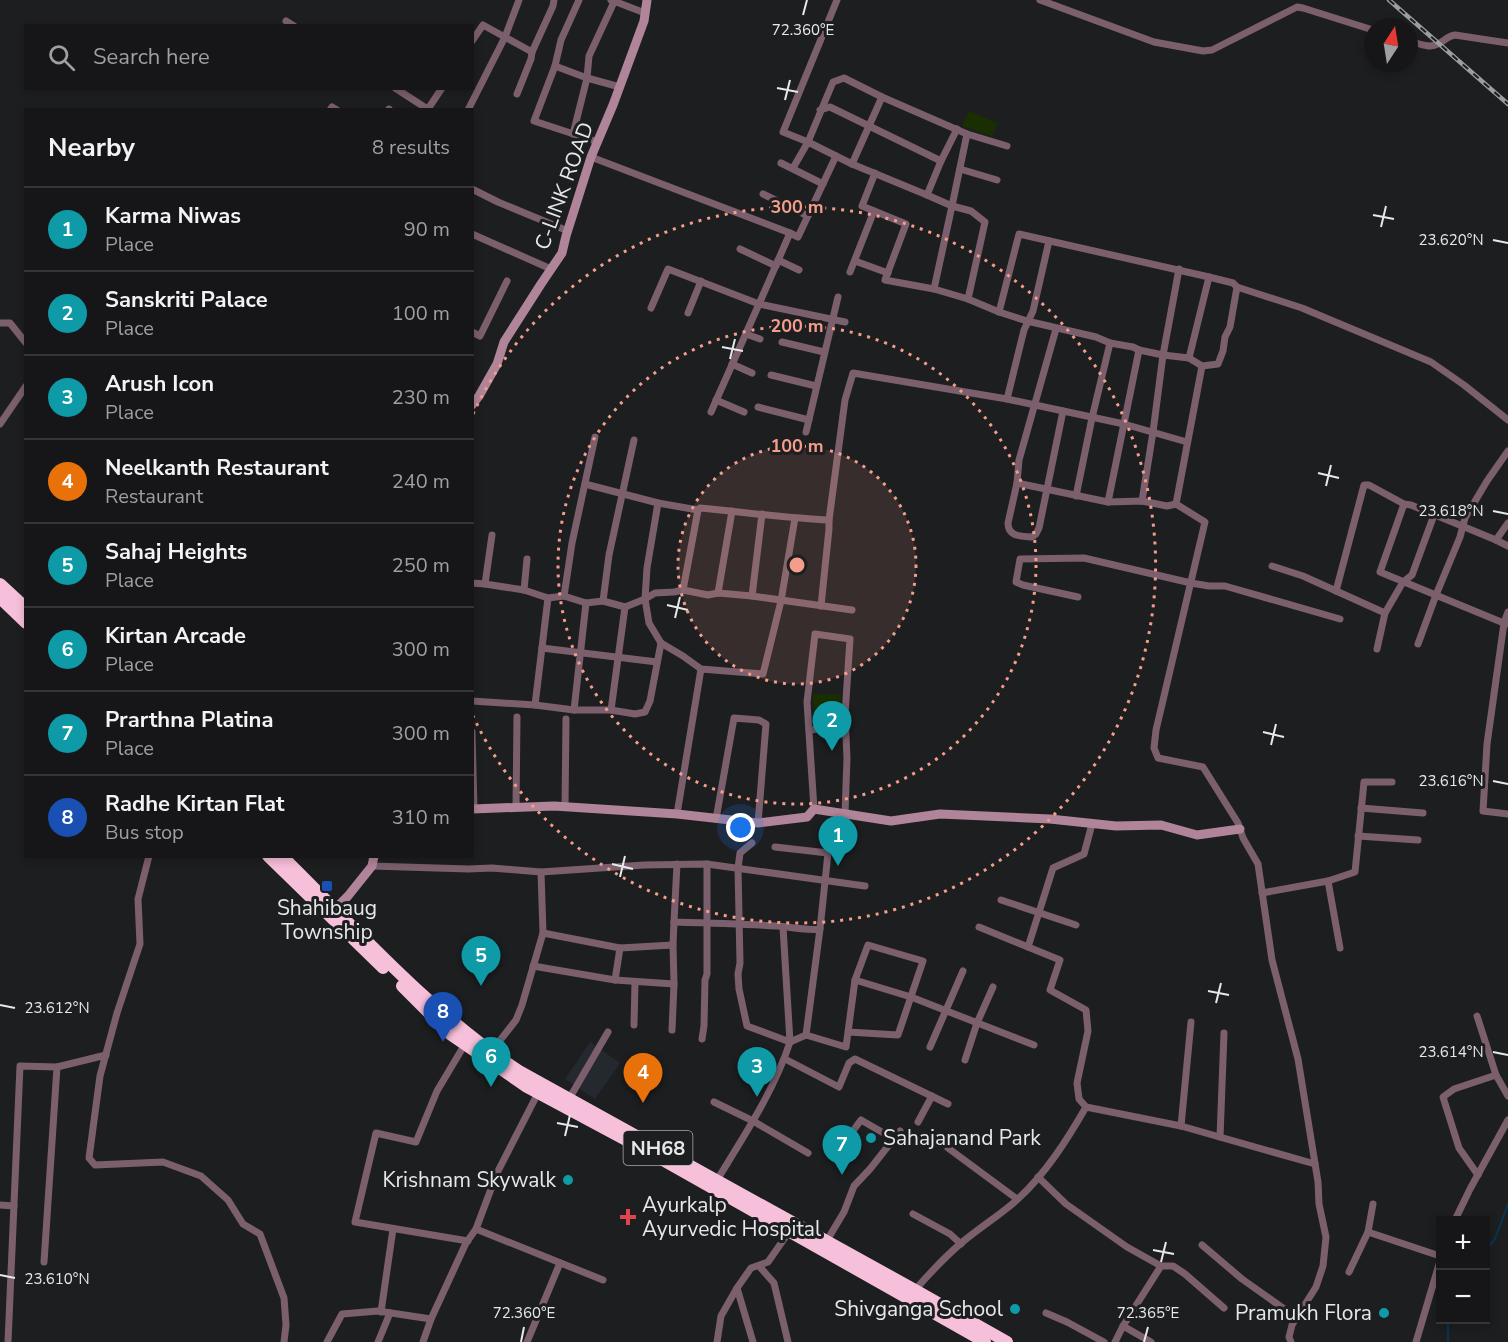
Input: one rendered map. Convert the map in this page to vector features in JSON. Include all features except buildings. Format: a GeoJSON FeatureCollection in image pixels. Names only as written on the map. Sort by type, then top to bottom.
{"type":"FeatureCollection","features":[{"type":"Feature","properties":{"kind":"highway"},"geometry":{"type":"LineString","coordinates":[[0,584],[24,606]]}},
{"type":"Feature","properties":{"kind":"highway"},"geometry":{"type":"LineString","coordinates":[[0,598],[24,621]]}},
{"type":"Feature","properties":{"kind":"highway","name":"NH68"},"geometry":{"type":"LineString","coordinates":[[270,858],[491,1053],[519,1071],[717,1180],[792,1228],[985,1342]]}},
{"type":"Feature","properties":{"kind":"highway","name":"NH68"},"geometry":{"type":"LineString","coordinates":[[284,858],[332,912],[450,1034],[527,1087],[792,1228],[826,1242],[1007,1342]]}},
{"type":"Feature","properties":{"kind":"street"},"geometry":{"type":"LineString","coordinates":[[469,108],[505,37],[519,0]]}},
{"type":"Feature","properties":{"kind":"street"},"geometry":{"type":"LineString","coordinates":[[517,94],[554,0]]}},
{"type":"Feature","properties":{"kind":"street"},"geometry":{"type":"LineString","coordinates":[[579,0],[561,40],[555,66],[534,121],[598,142]]}},
{"type":"Feature","properties":{"kind":"street","name":"C-LINK ROAD"},"geometry":{"type":"LineString","coordinates":[[474,402],[497,364],[504,342],[562,253],[591,157],[644,21],[646,0]]}},
{"type":"Feature","properties":{"kind":"street"},"geometry":{"type":"LineString","coordinates":[[837,0],[783,132],[852,164],[952,206],[971,211],[985,222],[968,299]]}},
{"type":"Feature","properties":{"kind":"street"},"geometry":{"type":"LineString","coordinates":[[1040,0],[1154,42],[1203,51],[1216,48],[1297,8],[1364,27]]}},
{"type":"Feature","properties":{"kind":"street"},"geometry":{"type":"LineString","coordinates":[[573,134],[587,78],[589,56],[612,1],[645,13]]}},
{"type":"Feature","properties":{"kind":"street"},"geometry":{"type":"LineString","coordinates":[[286,21],[291,24]]}},
{"type":"Feature","properties":{"kind":"street"},"geometry":{"type":"LineString","coordinates":[[474,38],[483,25],[532,52]]}},
{"type":"Feature","properties":{"kind":"street"},"geometry":{"type":"LineString","coordinates":[[1418,43],[1433,46],[1455,35],[1508,43]]}},
{"type":"Feature","properties":{"kind":"street"},"geometry":{"type":"LineString","coordinates":[[555,66],[620,87]]}},
{"type":"Feature","properties":{"kind":"street"},"geometry":{"type":"LineString","coordinates":[[793,168],[808,142],[833,82],[844,78],[968,134],[1007,146]]}},
{"type":"Feature","properties":{"kind":"street"},"geometry":{"type":"LineString","coordinates":[[398,90],[425,108]]}},
{"type":"Feature","properties":{"kind":"street"},"geometry":{"type":"LineString","coordinates":[[429,108],[441,90]]}},
{"type":"Feature","properties":{"kind":"street"},"geometry":{"type":"LineString","coordinates":[[852,164],[882,97]]}},
{"type":"Feature","properties":{"kind":"street"},"geometry":{"type":"LineString","coordinates":[[820,110],[830,107],[941,160]]}},
{"type":"Feature","properties":{"kind":"street"},"geometry":{"type":"LineString","coordinates":[[927,195],[957,129]]}},
{"type":"Feature","properties":{"kind":"street"},"geometry":{"type":"LineString","coordinates":[[934,289],[968,134]]}},
{"type":"Feature","properties":{"kind":"street"},"geometry":{"type":"LineString","coordinates":[[591,157],[798,237],[836,156]]}},
{"type":"Feature","properties":{"kind":"street"},"geometry":{"type":"LineString","coordinates":[[782,163],[823,184]]}},
{"type":"Feature","properties":{"kind":"street"},"geometry":{"type":"LineString","coordinates":[[960,169],[997,180]]}},
{"type":"Feature","properties":{"kind":"street"},"geometry":{"type":"LineString","coordinates":[[875,173],[862,207],[906,224],[885,280],[934,289],[1027,321],[1096,337],[1110,343],[1163,355],[1189,358],[1202,366],[1218,364],[1230,327],[1237,287]]}},
{"type":"Feature","properties":{"kind":"street"},"geometry":{"type":"LineString","coordinates":[[474,190],[568,231]]}},
{"type":"Feature","properties":{"kind":"street"},"geometry":{"type":"LineString","coordinates":[[764,194],[808,216]]}},
{"type":"Feature","properties":{"kind":"street"},"geometry":{"type":"LineString","coordinates":[[850,272],[874,211]]}},
{"type":"Feature","properties":{"kind":"street"},"geometry":{"type":"LineString","coordinates":[[711,412],[790,233]]}},
{"type":"Feature","properties":{"kind":"street"},"geometry":{"type":"LineString","coordinates":[[999,312],[1019,234],[1209,276],[1302,308],[1431,362],[1508,420]]}},
{"type":"Feature","properties":{"kind":"street"},"geometry":{"type":"LineString","coordinates":[[474,235],[551,269]]}},
{"type":"Feature","properties":{"kind":"street"},"geometry":{"type":"LineString","coordinates":[[1007,399],[1023,330],[1033,311],[1049,241]]}},
{"type":"Feature","properties":{"kind":"street"},"geometry":{"type":"LineString","coordinates":[[740,249],[799,270]]}},
{"type":"Feature","properties":{"kind":"street"},"geometry":{"type":"LineString","coordinates":[[855,261],[888,273]]}},
{"type":"Feature","properties":{"kind":"street"},"geometry":{"type":"LineString","coordinates":[[651,308],[668,269],[759,304],[845,322]]}},
{"type":"Feature","properties":{"kind":"street"},"geometry":{"type":"LineString","coordinates":[[1142,501],[1154,432],[1163,355],[1179,270]]}},
{"type":"Feature","properties":{"kind":"street"},"geometry":{"type":"LineString","coordinates":[[1189,358],[1209,276]]}},
{"type":"Feature","properties":{"kind":"street"},"geometry":{"type":"LineString","coordinates":[[474,333],[480,336],[507,281]]}},
{"type":"Feature","properties":{"kind":"street"},"geometry":{"type":"LineString","coordinates":[[688,313],[701,281]]}},
{"type":"Feature","properties":{"kind":"street"},"geometry":{"type":"LineString","coordinates":[[806,432],[838,297]]}},
{"type":"Feature","properties":{"kind":"street"},"geometry":{"type":"LineString","coordinates":[[0,323],[10,323],[24,340]]}},
{"type":"Feature","properties":{"kind":"street"},"geometry":{"type":"LineString","coordinates":[[1056,329],[1019,460],[1008,529],[1016,535],[1032,537],[1039,528],[1063,411]]}},
{"type":"Feature","properties":{"kind":"street"},"geometry":{"type":"LineString","coordinates":[[746,334],[760,339]]}},
{"type":"Feature","properties":{"kind":"street"},"geometry":{"type":"LineString","coordinates":[[782,342],[824,352]]}},
{"type":"Feature","properties":{"kind":"street"},"geometry":{"type":"LineString","coordinates":[[1076,496],[1110,343]]}},
{"type":"Feature","properties":{"kind":"street"},"geometry":{"type":"LineString","coordinates":[[1108,502],[1139,350]]}},
{"type":"Feature","properties":{"kind":"street"},"geometry":{"type":"LineString","coordinates":[[732,364],[752,373]]}},
{"type":"Feature","properties":{"kind":"street"},"geometry":{"type":"LineString","coordinates":[[1176,504],[1202,366]]}},
{"type":"Feature","properties":{"kind":"street"},"geometry":{"type":"LineString","coordinates":[[821,606],[829,520],[845,400],[853,373],[1007,399],[1124,424],[1187,442]]}},
{"type":"Feature","properties":{"kind":"street"},"geometry":{"type":"LineString","coordinates":[[771,375],[816,386]]}},
{"type":"Feature","properties":{"kind":"street"},"geometry":{"type":"LineString","coordinates":[[0,424],[24,389]]}},
{"type":"Feature","properties":{"kind":"street"},"geometry":{"type":"LineString","coordinates":[[716,400],[744,412]]}},
{"type":"Feature","properties":{"kind":"street"},"geometry":{"type":"LineString","coordinates":[[758,407],[809,420]]}},
{"type":"Feature","properties":{"kind":"street"},"geometry":{"type":"LineString","coordinates":[[564,596],[572,543],[595,437]]}},
{"type":"Feature","properties":{"kind":"street"},"geometry":{"type":"LineString","coordinates":[[603,601],[609,555],[634,441]]}},
{"type":"Feature","properties":{"kind":"street"},"geometry":{"type":"LineString","coordinates":[[1418,644],[1460,537],[1465,518],[1508,451]]}},
{"type":"Feature","properties":{"kind":"street"},"geometry":{"type":"LineString","coordinates":[[1017,483],[1108,502],[1142,501],[1167,506],[1176,504],[1205,522],[1156,730],[1154,748],[1158,758],[1203,767],[1238,823],[1257,864],[1272,960],[1298,1059],[1326,1237],[1323,1266],[1316,1287],[1292,1325],[1289,1337],[1291,1342]]}},
{"type":"Feature","properties":{"kind":"street"},"geometry":{"type":"LineString","coordinates":[[585,484],[658,503],[698,510],[700,508],[829,520]]}},
{"type":"Feature","properties":{"kind":"street"},"geometry":{"type":"LineString","coordinates":[[1336,591],[1364,485],[1369,485],[1404,504],[1434,514],[1508,546]]}},
{"type":"Feature","properties":{"kind":"street"},"geometry":{"type":"LineString","coordinates":[[658,503],[646,568],[645,599],[649,623],[661,643],[701,669],[763,674],[781,601],[795,518]]}},
{"type":"Feature","properties":{"kind":"street"},"geometry":{"type":"LineString","coordinates":[[1404,504],[1380,572],[1506,624]]}},
{"type":"Feature","properties":{"kind":"street"},"geometry":{"type":"LineString","coordinates":[[683,590],[698,510]]}},
{"type":"Feature","properties":{"kind":"street"},"geometry":{"type":"LineString","coordinates":[[718,593],[732,511]]}},
{"type":"Feature","properties":{"kind":"street"},"geometry":{"type":"LineString","coordinates":[[752,596],[762,514]]}},
{"type":"Feature","properties":{"kind":"street"},"geometry":{"type":"LineString","coordinates":[[1377,649],[1385,613],[1403,582],[1412,575],[1434,514]]}},
{"type":"Feature","properties":{"kind":"street"},"geometry":{"type":"LineString","coordinates":[[1496,540],[1508,523]]}},
{"type":"Feature","properties":{"kind":"street"},"geometry":{"type":"LineString","coordinates":[[485,584],[492,535]]}},
{"type":"Feature","properties":{"kind":"street"},"geometry":{"type":"LineString","coordinates":[[1078,597],[1016,582],[1020,560],[1084,558],[1191,583],[1242,590],[1340,619]]}},
{"type":"Feature","properties":{"kind":"street"},"geometry":{"type":"LineString","coordinates":[[524,590],[527,559]]}},
{"type":"Feature","properties":{"kind":"street"},"geometry":{"type":"LineString","coordinates":[[1272,566],[1303,576],[1385,613]]}},
{"type":"Feature","properties":{"kind":"street"},"geometry":{"type":"LineString","coordinates":[[474,583],[524,590],[548,598],[564,596],[586,603],[603,601],[626,608],[655,592],[683,590],[708,595],[718,593],[752,596],[852,610]]}},
{"type":"Feature","properties":{"kind":"street"},"geometry":{"type":"LineString","coordinates":[[535,705],[548,598]]}},
{"type":"Feature","properties":{"kind":"street"},"geometry":{"type":"LineString","coordinates":[[574,710],[586,603]]}},
{"type":"Feature","properties":{"kind":"street"},"geometry":{"type":"LineString","coordinates":[[611,710],[626,608]]}},
{"type":"Feature","properties":{"kind":"street"},"geometry":{"type":"LineString","coordinates":[[1508,612],[1487,744],[1483,812],[1508,814]]}},
{"type":"Feature","properties":{"kind":"street"},"geometry":{"type":"LineString","coordinates":[[474,809],[565,807],[676,814],[758,823],[807,818],[814,809],[807,702],[815,634],[850,639],[845,715],[847,758],[841,813],[828,853],[806,1035]]}},
{"type":"Feature","properties":{"kind":"street"},"geometry":{"type":"LineString","coordinates":[[474,701],[574,710],[611,710],[635,714],[645,712],[650,701],[661,643]]}},
{"type":"Feature","properties":{"kind":"street"},"geometry":{"type":"LineString","coordinates":[[542,648],[657,662]]}},
{"type":"Feature","properties":{"kind":"street"},"geometry":{"type":"LineString","coordinates":[[676,814],[701,669]]}},
{"type":"Feature","properties":{"kind":"street"},"geometry":{"type":"LineString","coordinates":[[516,808],[517,717]]}},
{"type":"Feature","properties":{"kind":"street"},"geometry":{"type":"LineString","coordinates":[[716,819],[735,718],[743,718],[759,720],[766,724],[758,823]]}},
{"type":"Feature","properties":{"kind":"street"},"geometry":{"type":"LineString","coordinates":[[565,807],[566,719]]}},
{"type":"Feature","properties":{"kind":"street"},"geometry":{"type":"LineString","coordinates":[[809,730],[845,727]]}},
{"type":"Feature","properties":{"kind":"street"},"geometry":{"type":"LineString","coordinates":[[1262,893],[1328,881],[1355,872],[1364,782],[1392,782]]}},
{"type":"Feature","properties":{"kind":"street"},"geometry":{"type":"LineString","coordinates":[[1361,808],[1423,813]]}},
{"type":"Feature","properties":{"kind":"street"},"geometry":{"type":"LineString","coordinates":[[814,809],[891,821],[940,814],[1116,826],[1161,825],[1197,836],[1240,829]]}},
{"type":"Feature","properties":{"kind":"street"},"geometry":{"type":"LineString","coordinates":[[1028,947],[1053,868],[1084,854],[1092,824]]}},
{"type":"Feature","properties":{"kind":"street"},"geometry":{"type":"LineString","coordinates":[[1359,836],[1418,840]]}},
{"type":"Feature","properties":{"kind":"street"},"geometry":{"type":"LineString","coordinates":[[752,843],[740,852],[738,868],[740,924],[738,974],[747,1026],[790,1041],[806,1035],[846,1047],[848,1032],[855,980],[868,945],[923,961],[898,1035],[848,1032]]}},
{"type":"Feature","properties":{"kind":"street"},"geometry":{"type":"LineString","coordinates":[[775,847],[828,853]]}},
{"type":"Feature","properties":{"kind":"street"},"geometry":{"type":"LineString","coordinates":[[148,858],[138,899],[140,944],[117,1013],[100,1076],[89,1158],[95,1165],[163,1162],[201,1176],[228,1200],[243,1224],[261,1234],[284,1298],[286,1325],[284,1342]]}},
{"type":"Feature","properties":{"kind":"street"},"geometry":{"type":"LineString","coordinates":[[332,912],[373,861],[541,872],[644,865],[707,864],[865,886]]}},
{"type":"Feature","properties":{"kind":"street"},"geometry":{"type":"LineString","coordinates":[[672,1030],[676,864]]}},
{"type":"Feature","properties":{"kind":"street"},"geometry":{"type":"LineString","coordinates":[[702,1039],[707,974],[707,864]]}},
{"type":"Feature","properties":{"kind":"street"},"geometry":{"type":"LineString","coordinates":[[491,1053],[516,1020],[543,933],[541,872]]}},
{"type":"Feature","properties":{"kind":"street"},"geometry":{"type":"LineString","coordinates":[[1328,881],[1340,948]]}},
{"type":"Feature","properties":{"kind":"street"},"geometry":{"type":"LineString","coordinates":[[1001,900],[1076,925]]}},
{"type":"Feature","properties":{"kind":"street"},"geometry":{"type":"LineString","coordinates":[[674,922],[740,924],[814,931],[820,929]]}},
{"type":"Feature","properties":{"kind":"street"},"geometry":{"type":"LineString","coordinates":[[717,1180],[753,1121],[785,1059],[790,1041],[783,927]]}},
{"type":"Feature","properties":{"kind":"street"},"geometry":{"type":"LineString","coordinates":[[979,927],[1060,960],[1050,990],[1086,1010],[1088,1031],[1077,1083],[1079,1099],[1086,1107],[1181,1126],[1315,1164]]}},
{"type":"Feature","properties":{"kind":"street"},"geometry":{"type":"LineString","coordinates":[[543,933],[620,948],[673,945]]}},
{"type":"Feature","properties":{"kind":"street"},"geometry":{"type":"LineString","coordinates":[[615,980],[620,948]]}},
{"type":"Feature","properties":{"kind":"street"},"geometry":{"type":"LineString","coordinates":[[533,966],[615,980],[674,984]]}},
{"type":"Feature","properties":{"kind":"street"},"geometry":{"type":"LineString","coordinates":[[930,1047],[963,971]]}},
{"type":"Feature","properties":{"kind":"street"},"geometry":{"type":"LineString","coordinates":[[855,980],[911,997],[1034,1045]]}},
{"type":"Feature","properties":{"kind":"street"},"geometry":{"type":"LineString","coordinates":[[634,1025],[635,982]]}},
{"type":"Feature","properties":{"kind":"street"},"geometry":{"type":"LineString","coordinates":[[965,1060],[977,1023],[993,987]]}},
{"type":"Feature","properties":{"kind":"street"},"geometry":{"type":"LineString","coordinates":[[1477,1016],[1496,1075],[1508,1096]]}},
{"type":"Feature","properties":{"kind":"street"},"geometry":{"type":"LineString","coordinates":[[1181,1126],[1191,1022]]}},
{"type":"Feature","properties":{"kind":"street"},"geometry":{"type":"LineString","coordinates":[[569,1099],[608,1032]]}},
{"type":"Feature","properties":{"kind":"street"},"geometry":{"type":"LineString","coordinates":[[1220,1137],[1224,1033]]}},
{"type":"Feature","properties":{"kind":"street"},"geometry":{"type":"LineString","coordinates":[[465,1044],[437,1091],[416,1142],[376,1133],[355,1222],[468,1241]]}},
{"type":"Feature","properties":{"kind":"street"},"geometry":{"type":"LineString","coordinates":[[8,1342],[20,1066],[57,1067],[106,1055]]}},
{"type":"Feature","properties":{"kind":"street"},"geometry":{"type":"LineString","coordinates":[[785,1059],[839,1088],[849,1063],[855,1059],[948,1104]]}},
{"type":"Feature","properties":{"kind":"street"},"geometry":{"type":"LineString","coordinates":[[44,1262],[57,1067]]}},
{"type":"Feature","properties":{"kind":"street"},"geometry":{"type":"LineString","coordinates":[[1478,1175],[1459,1148],[1443,1097],[1454,1089],[1496,1075]]}},
{"type":"Feature","properties":{"kind":"street"},"geometry":{"type":"LineString","coordinates":[[423,1342],[431,1319],[476,1229],[497,1173],[538,1093]]}},
{"type":"Feature","properties":{"kind":"street"},"geometry":{"type":"LineString","coordinates":[[918,1122],[932,1096]]}},
{"type":"Feature","properties":{"kind":"street"},"geometry":{"type":"LineString","coordinates":[[714,1102],[753,1121],[808,1153]]}},
{"type":"Feature","properties":{"kind":"street"},"geometry":{"type":"LineString","coordinates":[[915,1290],[961,1244],[1017,1199],[1038,1177],[1063,1146],[1086,1107]]}},
{"type":"Feature","properties":{"kind":"street"},"geometry":{"type":"LineString","coordinates":[[844,1143],[861,1120],[894,1138]]}},
{"type":"Feature","properties":{"kind":"street"},"geometry":{"type":"LineString","coordinates":[[1458,1216],[1508,1120]]}},
{"type":"Feature","properties":{"kind":"street"},"geometry":{"type":"LineString","coordinates":[[826,1242],[844,1212],[854,1186],[900,1131]]}},
{"type":"Feature","properties":{"kind":"street"},"geometry":{"type":"LineString","coordinates":[[948,1148],[1017,1199]]}},
{"type":"Feature","properties":{"kind":"street"},"geometry":{"type":"LineString","coordinates":[[1038,1177],[1066,1204],[1127,1247],[1161,1266],[1173,1266],[1224,1308]]}},
{"type":"Feature","properties":{"kind":"street"},"geometry":{"type":"LineString","coordinates":[[1349,1272],[1368,1232],[1373,1204]]}},
{"type":"Feature","properties":{"kind":"street"},"geometry":{"type":"LineString","coordinates":[[0,1205],[14,1206]]}},
{"type":"Feature","properties":{"kind":"street"},"geometry":{"type":"LineString","coordinates":[[912,1214],[950,1234],[961,1244]]}},
{"type":"Feature","properties":{"kind":"street"},"geometry":{"type":"LineString","coordinates":[[717,1342],[721,1316],[737,1288],[751,1268],[768,1262],[792,1228]]}},
{"type":"Feature","properties":{"kind":"street"},"geometry":{"type":"LineString","coordinates":[[381,1312],[393,1229]]}},
{"type":"Feature","properties":{"kind":"street"},"geometry":{"type":"LineString","coordinates":[[476,1229],[603,1280]]}},
{"type":"Feature","properties":{"kind":"street"},"geometry":{"type":"LineString","coordinates":[[1368,1232],[1436,1255]]}},
{"type":"Feature","properties":{"kind":"street"},"geometry":{"type":"LineString","coordinates":[[1202,1245],[1242,1279],[1297,1318]]}},
{"type":"Feature","properties":{"kind":"street"},"geometry":{"type":"LineString","coordinates":[[527,1342],[560,1263]]}},
{"type":"Feature","properties":{"kind":"street"},"geometry":{"type":"LineString","coordinates":[[759,1266],[774,1282],[788,1342]]}},
{"type":"Feature","properties":{"kind":"street"},"geometry":{"type":"LineString","coordinates":[[1115,1342],[1161,1266]]}},
{"type":"Feature","properties":{"kind":"street"},"geometry":{"type":"LineString","coordinates":[[1416,1342],[1437,1270]]}},
{"type":"Feature","properties":{"kind":"street"},"geometry":{"type":"LineString","coordinates":[[737,1288],[753,1342]]}},
{"type":"Feature","properties":{"kind":"street"},"geometry":{"type":"LineString","coordinates":[[327,1342],[342,1314],[381,1312],[431,1319]]}},
{"type":"Feature","properties":{"kind":"street"},"geometry":{"type":"LineString","coordinates":[[378,1342],[390,1313]]}},
{"type":"Feature","properties":{"kind":"street"},"geometry":{"type":"LineString","coordinates":[[1046,1313],[1104,1342]]}},
{"type":"Feature","properties":{"kind":"street"},"geometry":{"type":"LineString","coordinates":[[1123,1326],[1151,1342]]}},
{"type":"Feature","properties":{"kind":"shaded area"},"geometry":{"type":"Polygon","coordinates":[[[590,1042],[620,1063],[595,1099],[565,1079],[590,1042]]]}},
{"type":"Feature","properties":{"kind":"green space"},"geometry":{"type":"Polygon","coordinates":[[[969,111],[998,123],[992,136],[962,126],[969,111]]]}},
{"type":"Feature","properties":{"kind":"green space"},"geometry":{"type":"Polygon","coordinates":[[[813,694],[841,694],[840,722],[814,723],[813,694]]]}},
{"type":"Feature","properties":{"kind":"waterway"},"geometry":{"type":"LineString","coordinates":[[1490,1245],[1495,1239],[1508,1204]]}},
{"type":"Feature","properties":{"kind":"waterway"},"geometry":{"type":"LineString","coordinates":[[1448,1324],[1448,1342]]}},
{"type":"Feature","properties":{"kind":"railway"},"geometry":{"type":"LineString","coordinates":[[1389,0],[1508,104]]}},
{"type":"Feature","properties":{"kind":"place","name":"Sanskriti Palace"},"geometry":{"type":"Point","coordinates":[832,751]}},
{"type":"Feature","properties":{"kind":"place","name":"Karma Niwas"},"geometry":{"type":"Point","coordinates":[838,866]}},
{"type":"Feature","properties":{"kind":"place","name":"Shahibaug Township"},"geometry":{"type":"Point","coordinates":[327,886]}},
{"type":"Feature","properties":{"kind":"place","name":"Sahaj Heights"},"geometry":{"type":"Point","coordinates":[481,986]}},
{"type":"Feature","properties":{"kind":"place","name":"Radhe Kirtan Flat"},"geometry":{"type":"Point","coordinates":[443,1042]}},
{"type":"Feature","properties":{"kind":"place","name":"Kirtan Arcade"},"geometry":{"type":"Point","coordinates":[491,1087]}},
{"type":"Feature","properties":{"kind":"place","name":"Arush Icon"},"geometry":{"type":"Point","coordinates":[757,1097]}},
{"type":"Feature","properties":{"kind":"place","name":"Neelkanth Restaurant"},"geometry":{"type":"Point","coordinates":[643,1103]}},
{"type":"Feature","properties":{"kind":"place","name":"Sahajanand Park"},"geometry":{"type":"Point","coordinates":[871,1138]}},
{"type":"Feature","properties":{"kind":"place","name":"Prarthna Platina"},"geometry":{"type":"Point","coordinates":[842,1175]}},
{"type":"Feature","properties":{"kind":"place","name":"Krishnam Skywalk"},"geometry":{"type":"Point","coordinates":[568,1180]}},
{"type":"Feature","properties":{"kind":"place","name":"Ayurkalp Ayurvedic Hospital"},"geometry":{"type":"Point","coordinates":[628,1217]}},
{"type":"Feature","properties":{"kind":"place","name":"Shivganga School"},"geometry":{"type":"Point","coordinates":[1015,1309]}},
{"type":"Feature","properties":{"kind":"place","name":"Pramukh Flora"},"geometry":{"type":"Point","coordinates":[1384,1313]}}]}
